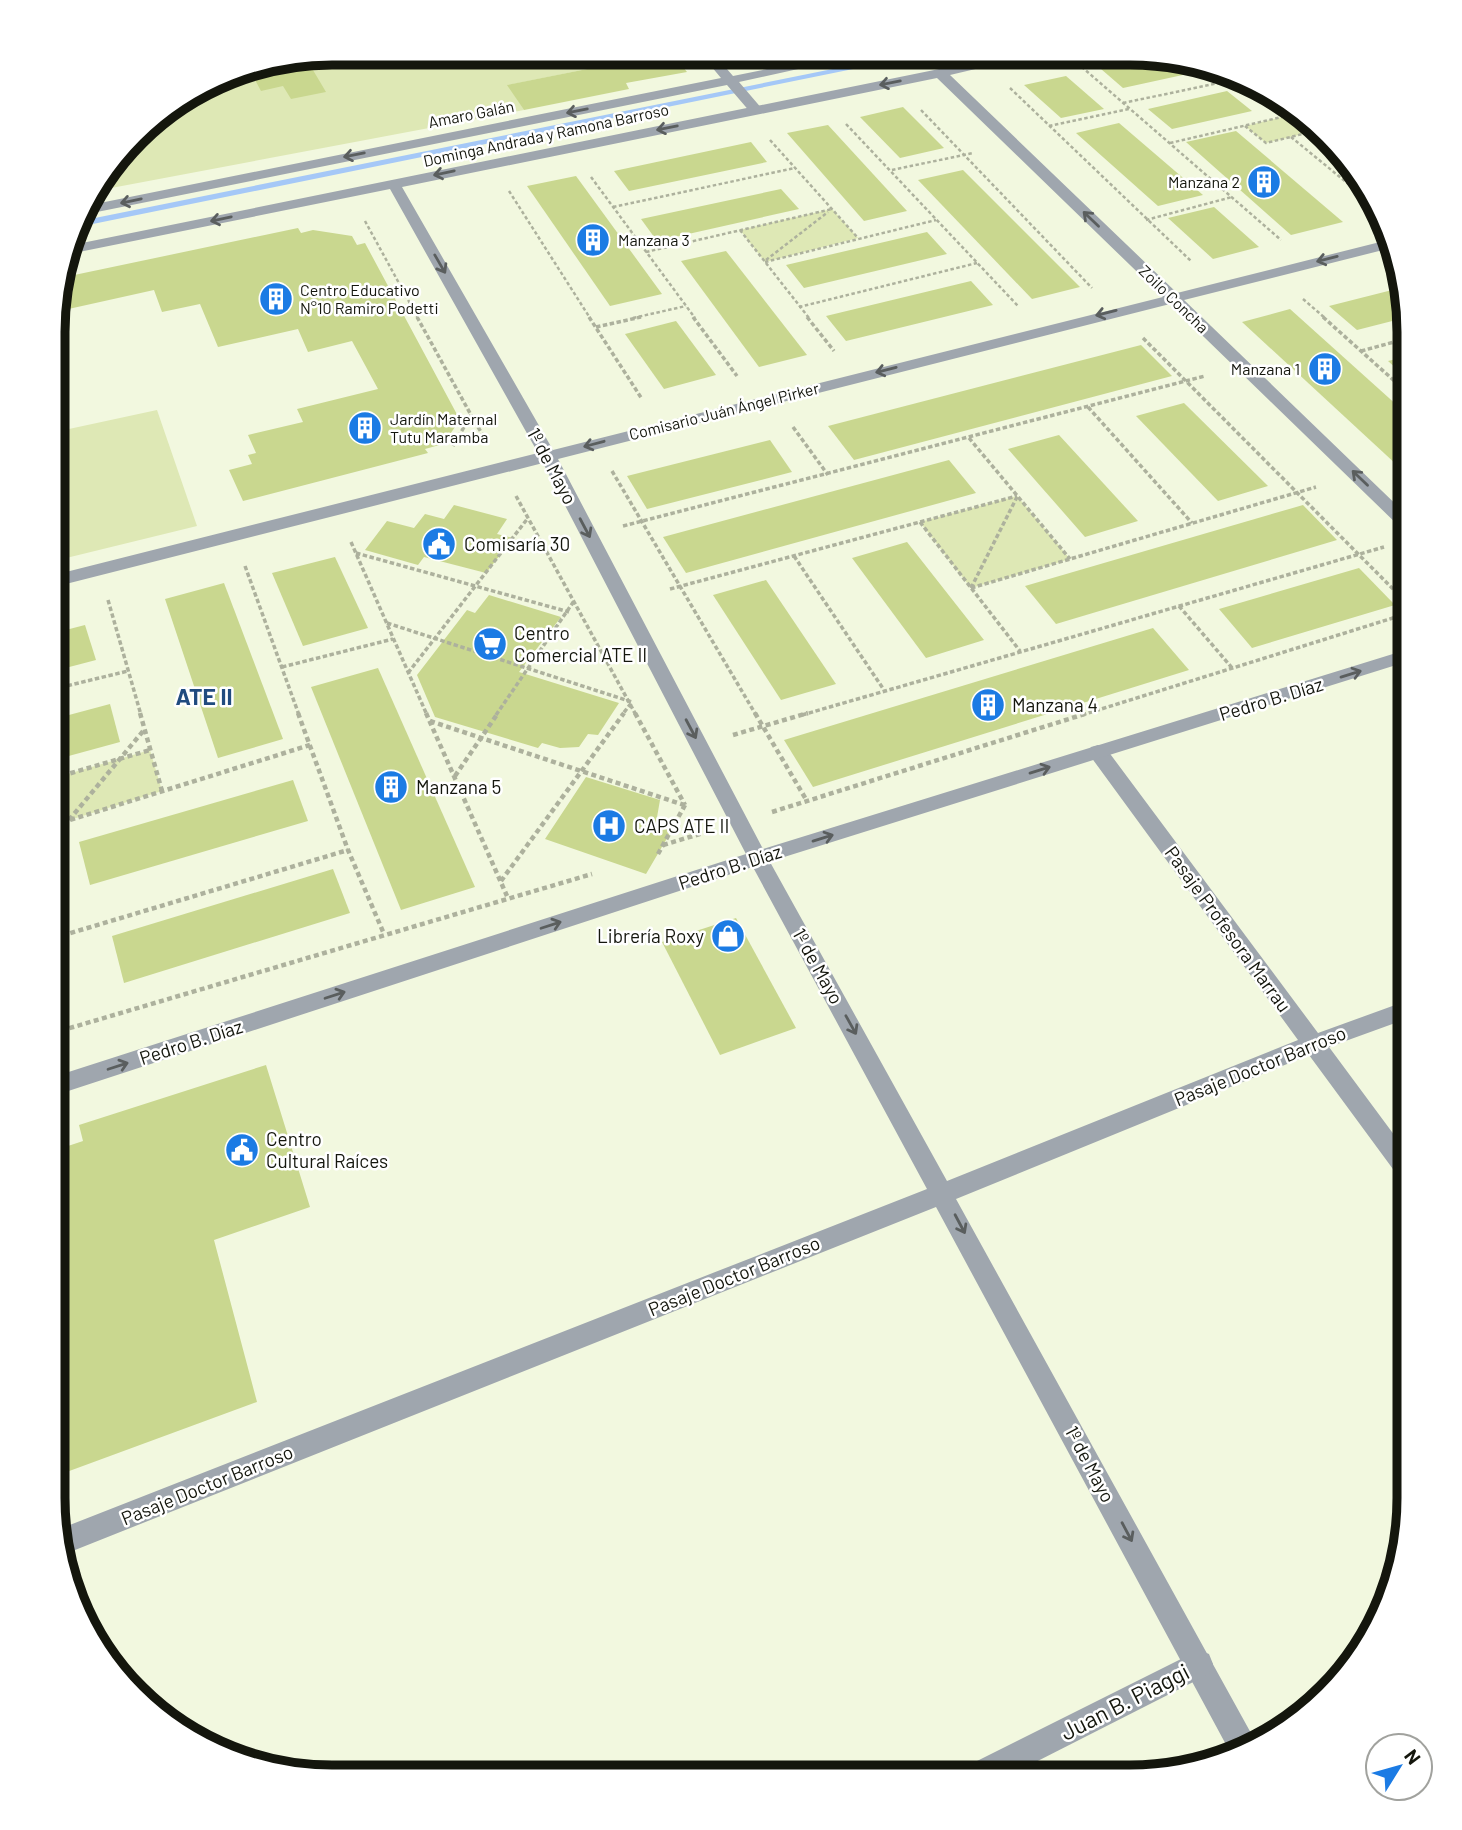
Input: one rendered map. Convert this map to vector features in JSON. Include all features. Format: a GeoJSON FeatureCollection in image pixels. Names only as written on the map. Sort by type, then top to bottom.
{"type":"FeatureCollection","features":[{"type":"Feature","properties":{"kind":"street"},"geometry":{"type":"LineString","coordinates":[[717,65],[752,111]]}},
{"type":"Feature","properties":{"kind":"street","name":"Amaro Galán"},"geometry":{"type":"LineString","coordinates":[[94,209],[805,65]]}},
{"type":"Feature","properties":{"kind":"street","name":"Dominga Andrada y Ramona Barroso"},"geometry":{"type":"LineString","coordinates":[[78,248],[980,65]]}},
{"type":"Feature","properties":{"kind":"street","name":"Zoilo Concha"},"geometry":{"type":"LineString","coordinates":[[940,73],[1397,514]]}},
{"type":"Feature","properties":{"kind":"street","name":"1º de Mayo"},"geometry":{"type":"LineString","coordinates":[[394,184],[548,456],[758,858],[1241,1742]]}},
{"type":"Feature","properties":{"kind":"street","name":"Comisario Juán Ángel Pirker"},"geometry":{"type":"LineString","coordinates":[[65,578],[1171,296],[1383,245]]}},
{"type":"Feature","properties":{"kind":"street","name":"Pedro B. Díaz"},"geometry":{"type":"LineString","coordinates":[[65,1083],[758,858],[1261,702],[1397,664]]}},
{"type":"Feature","properties":{"kind":"street","name":"Pasaje Profesora Marrau"},"geometry":{"type":"LineString","coordinates":[[1098,752],[1397,1156]]}},
{"type":"Feature","properties":{"kind":"street","name":"Pasaje Doctor Barroso"},"geometry":{"type":"LineString","coordinates":[[68,1540],[1313,1044],[1397,1013]]}},
{"type":"Feature","properties":{"kind":"street","name":"Juan B. Piaggi"},"geometry":{"type":"LineString","coordinates":[[1000,1765],[1137,1698],[1199,1664]]}},
{"type":"Feature","properties":{"kind":"path"},"geometry":{"type":"LineString","coordinates":[[986,65],[1217,285]]}},
{"type":"Feature","properties":{"kind":"path"},"geometry":{"type":"LineString","coordinates":[[1079,65],[1308,263]]}},
{"type":"Feature","properties":{"kind":"path"},"geometry":{"type":"LineString","coordinates":[[894,82],[1116,311],[1397,593]]}},
{"type":"Feature","properties":{"kind":"path"},"geometry":{"type":"LineString","coordinates":[[1122,103],[1224,82]]}},
{"type":"Feature","properties":{"kind":"path"},"geometry":{"type":"LineString","coordinates":[[1257,96],[1283,117]]}},
{"type":"Feature","properties":{"kind":"path"},"geometry":{"type":"LineString","coordinates":[[820,97],[1041,330]]}},
{"type":"Feature","properties":{"kind":"path"},"geometry":{"type":"LineString","coordinates":[[1037,128],[1129,109]]}},
{"type":"Feature","properties":{"kind":"path"},"geometry":{"type":"LineString","coordinates":[[752,111],[795,168],[858,238]]}},
{"type":"Feature","properties":{"kind":"path"},"geometry":{"type":"LineString","coordinates":[[1170,144],[1287,116]]}},
{"type":"Feature","properties":{"kind":"path"},"geometry":{"type":"LineString","coordinates":[[1245,126],[1266,143],[1308,133]]}},
{"type":"Feature","properties":{"kind":"path"},"geometry":{"type":"LineString","coordinates":[[1291,137],[1357,191]]}},
{"type":"Feature","properties":{"kind":"path"},"geometry":{"type":"LineString","coordinates":[[570,148],[686,306],[828,475]]}},
{"type":"Feature","properties":{"kind":"path"},"geometry":{"type":"LineString","coordinates":[[891,171],[973,153]]}},
{"type":"Feature","properties":{"kind":"path"},"geometry":{"type":"LineString","coordinates":[[491,164],[658,427]]}},
{"type":"Feature","properties":{"kind":"path"},"geometry":{"type":"LineString","coordinates":[[613,207],[795,168]]}},
{"type":"Feature","properties":{"kind":"path"},"geometry":{"type":"LineString","coordinates":[[1343,179],[1348,178]]}},
{"type":"Feature","properties":{"kind":"path"},"geometry":{"type":"LineString","coordinates":[[1139,222],[1232,197]]}},
{"type":"Feature","properties":{"kind":"path"},"geometry":{"type":"LineString","coordinates":[[646,252],[832,209]]}},
{"type":"Feature","properties":{"kind":"path"},"geometry":{"type":"LineString","coordinates":[[765,262],[832,209]]}},
{"type":"Feature","properties":{"kind":"path"},"geometry":{"type":"LineString","coordinates":[[361,215],[632,702],[685,805]]}},
{"type":"Feature","properties":{"kind":"path"},"geometry":{"type":"LineString","coordinates":[[765,262],[937,220]]}},
{"type":"Feature","properties":{"kind":"path"},"geometry":{"type":"LineString","coordinates":[[740,230],[855,377]]}},
{"type":"Feature","properties":{"kind":"path"},"geometry":{"type":"LineString","coordinates":[[799,307],[978,263]]}},
{"type":"Feature","properties":{"kind":"path"},"geometry":{"type":"LineString","coordinates":[[1272,272],[1397,383]]}},
{"type":"Feature","properties":{"kind":"path"},"geometry":{"type":"LineString","coordinates":[[596,327],[686,306]]}},
{"type":"Feature","properties":{"kind":"path"},"geometry":{"type":"LineString","coordinates":[[1360,351],[1397,341]]}},
{"type":"Feature","properties":{"kind":"path"},"geometry":{"type":"LineString","coordinates":[[589,535],[1243,366]]}},
{"type":"Feature","properties":{"kind":"path"},"geometry":{"type":"LineString","coordinates":[[1088,407],[1192,523]]}},
{"type":"Feature","properties":{"kind":"path"},"geometry":{"type":"LineString","coordinates":[[453,447],[471,415]]}},
{"type":"Feature","properties":{"kind":"path"},"geometry":{"type":"LineString","coordinates":[[968,438],[1070,559]]}},
{"type":"Feature","properties":{"kind":"path"},"geometry":{"type":"LineString","coordinates":[[595,444],[828,836]]}},
{"type":"Feature","properties":{"kind":"path"},"geometry":{"type":"LineString","coordinates":[[971,588],[1316,487]]}},
{"type":"Feature","properties":{"kind":"path"},"geometry":{"type":"LineString","coordinates":[[670,589],[1017,496]]}},
{"type":"Feature","properties":{"kind":"path"},"geometry":{"type":"LineString","coordinates":[[971,588],[1017,496]]}},
{"type":"Feature","properties":{"kind":"path"},"geometry":{"type":"LineString","coordinates":[[408,673],[528,518]]}},
{"type":"Feature","properties":{"kind":"path"},"geometry":{"type":"LineString","coordinates":[[920,522],[1020,651]]}},
{"type":"Feature","properties":{"kind":"path"},"geometry":{"type":"LineString","coordinates":[[234,535],[348,849],[401,974]]}},
{"type":"Feature","properties":{"kind":"path"},"geometry":{"type":"LineString","coordinates":[[351,542],[524,934]]}},
{"type":"Feature","properties":{"kind":"path"},"geometry":{"type":"LineString","coordinates":[[699,745],[1397,543]]}},
{"type":"Feature","properties":{"kind":"path"},"geometry":{"type":"LineString","coordinates":[[356,553],[569,612]]}},
{"type":"Feature","properties":{"kind":"path"},"geometry":{"type":"LineString","coordinates":[[794,556],[884,690]]}},
{"type":"Feature","properties":{"kind":"path"},"geometry":{"type":"LineString","coordinates":[[98,570],[162,791]]}},
{"type":"Feature","properties":{"kind":"path"},"geometry":{"type":"LineString","coordinates":[[454,776],[575,600]]}},
{"type":"Feature","properties":{"kind":"path"},"geometry":{"type":"LineString","coordinates":[[1179,606],[1261,702]]}},
{"type":"Feature","properties":{"kind":"path"},"geometry":{"type":"LineString","coordinates":[[663,845],[1397,617]]}},
{"type":"Feature","properties":{"kind":"path"},"geometry":{"type":"LineString","coordinates":[[387,624],[632,702]]}},
{"type":"Feature","properties":{"kind":"path"},"geometry":{"type":"LineString","coordinates":[[282,667],[393,639]]}},
{"type":"Feature","properties":{"kind":"path"},"geometry":{"type":"LineString","coordinates":[[65,686],[128,671]]}},
{"type":"Feature","properties":{"kind":"path"},"geometry":{"type":"LineString","coordinates":[[501,881],[632,702]]}},
{"type":"Feature","properties":{"kind":"path"},"geometry":{"type":"LineString","coordinates":[[430,722],[685,805]]}},
{"type":"Feature","properties":{"kind":"path"},"geometry":{"type":"LineString","coordinates":[[68,821],[145,729]]}},
{"type":"Feature","properties":{"kind":"path"},"geometry":{"type":"LineString","coordinates":[[65,822],[310,745]]}},
{"type":"Feature","properties":{"kind":"path"},"geometry":{"type":"LineString","coordinates":[[65,775],[150,750]]}},
{"type":"Feature","properties":{"kind":"path"},"geometry":{"type":"LineString","coordinates":[[652,864],[685,805]]}},
{"type":"Feature","properties":{"kind":"path"},"geometry":{"type":"LineString","coordinates":[[65,935],[348,849]]}},
{"type":"Feature","properties":{"kind":"path"},"geometry":{"type":"LineString","coordinates":[[65,1030],[588,873],[600,876]]}},
{"type":"Feature","properties":{"kind":"green space"},"geometry":{"type":"Polygon","coordinates":[[[314,65],[607,65],[508,85],[524,110],[106,189],[131,156],[169,120],[213,92],[262,74],[314,65]]]}},
{"type":"Feature","properties":{"kind":"green space"},"geometry":{"type":"Polygon","coordinates":[[[1257,96],[1308,133],[1266,143],[1245,126],[1282,117],[1257,96]]]}},
{"type":"Feature","properties":{"kind":"green space"},"geometry":{"type":"Polygon","coordinates":[[[832,209],[858,238],[765,262],[740,230],[832,209]]]}},
{"type":"Feature","properties":{"kind":"green space"},"geometry":{"type":"Polygon","coordinates":[[[157,410],[197,526],[65,558],[65,430],[157,410]]]}},
{"type":"Feature","properties":{"kind":"green space"},"geometry":{"type":"Polygon","coordinates":[[[1017,496],[1070,559],[971,588],[920,522],[1017,496]]]}},
{"type":"Feature","properties":{"kind":"green space"},"geometry":{"type":"Polygon","coordinates":[[[150,750],[162,791],[65,822],[65,775],[150,750]]]}},
{"type":"Feature","properties":{"kind":"building"},"geometry":{"type":"Polygon","coordinates":[[[310,65],[326,92],[291,99],[283,86],[261,91],[253,77],[310,65]]]}},
{"type":"Feature","properties":{"kind":"building"},"geometry":{"type":"Polygon","coordinates":[[[607,65],[681,65],[687,72],[626,83],[629,89],[524,110],[507,85],[607,65]]]}},
{"type":"Feature","properties":{"kind":"building"},"geometry":{"type":"Polygon","coordinates":[[[1120,65],[1148,65],[1194,73],[1123,88],[1101,69],[1120,65]]]}},
{"type":"Feature","properties":{"kind":"building"},"geometry":{"type":"Polygon","coordinates":[[[1066,76],[1104,109],[1061,118],[1024,85],[1066,76]]]}},
{"type":"Feature","properties":{"kind":"building","name":"Manzana 2"},"geometry":{"type":"Polygon","coordinates":[[[1227,91],[1252,111],[1172,129],[1148,109],[1227,91]]]}},
{"type":"Feature","properties":{"kind":"building"},"geometry":{"type":"Polygon","coordinates":[[[903,107],[944,148],[900,158],[860,117],[903,107]]]}},
{"type":"Feature","properties":{"kind":"building","name":"Manzana 2"},"geometry":{"type":"Polygon","coordinates":[[[1119,123],[1203,195],[1158,206],[1076,133],[1119,123]]]}},
{"type":"Feature","properties":{"kind":"building"},"geometry":{"type":"Polygon","coordinates":[[[828,125],[907,211],[864,221],[787,133],[828,125]]]}},
{"type":"Feature","properties":{"kind":"building","name":"Manzana 2"},"geometry":{"type":"Polygon","coordinates":[[[1236,131],[1343,222],[1291,235],[1186,142],[1236,131]]]}},
{"type":"Feature","properties":{"kind":"building","name":"Manzana 3"},"geometry":{"type":"Polygon","coordinates":[[[751,142],[767,162],[629,191],[614,171],[751,142]]]}},
{"type":"Feature","properties":{"kind":"building"},"geometry":{"type":"Polygon","coordinates":[[[963,170],[1080,287],[1032,299],[918,180],[963,170]]]}},
{"type":"Feature","properties":{"kind":"building","name":"Manzana 3"},"geometry":{"type":"Polygon","coordinates":[[[576,176],[662,294],[610,306],[527,186],[576,176]]]}},
{"type":"Feature","properties":{"kind":"building","name":"Manzana 3"},"geometry":{"type":"Polygon","coordinates":[[[781,189],[799,209],[657,241],[641,219],[781,189]]]}},
{"type":"Feature","properties":{"kind":"building","name":"Manzana 2"},"geometry":{"type":"Polygon","coordinates":[[[1214,207],[1259,247],[1213,259],[1168,218],[1214,207]]]}},
{"type":"Feature","properties":{"kind":"building","name":"Centro Educativo N°10 Ramiro Podetti"},"geometry":{"type":"Polygon","coordinates":[[[298,228],[301,233],[313,230],[352,236],[357,245],[365,243],[460,420],[443,444],[425,449],[428,453],[243,501],[229,470],[252,464],[248,455],[256,453],[248,435],[303,422],[297,409],[378,389],[352,341],[308,352],[298,329],[218,347],[200,304],[162,312],[154,290],[65,310],[71,276],[298,228]]]}},
{"type":"Feature","properties":{"kind":"building"},"geometry":{"type":"Polygon","coordinates":[[[927,232],[947,254],[804,288],[786,265],[927,232]]]}},
{"type":"Feature","properties":{"kind":"building","name":"Manzana 3"},"geometry":{"type":"Polygon","coordinates":[[[726,251],[807,355],[759,367],[681,261],[726,251]]]}},
{"type":"Feature","properties":{"kind":"building"},"geometry":{"type":"Polygon","coordinates":[[[971,281],[993,305],[846,341],[826,316],[971,281]]]}},
{"type":"Feature","properties":{"kind":"building"},"geometry":{"type":"Polygon","coordinates":[[[1394,290],[1397,320],[1357,330],[1329,306],[1394,290]]]}},
{"type":"Feature","properties":{"kind":"building","name":"Manzana 1"},"geometry":{"type":"Polygon","coordinates":[[[1290,309],[1397,405],[1397,465],[1242,322],[1290,309]]]}},
{"type":"Feature","properties":{"kind":"building"},"geometry":{"type":"Polygon","coordinates":[[[676,321],[716,375],[664,389],[625,334],[676,321]]]}},
{"type":"Feature","properties":{"kind":"building"},"geometry":{"type":"Polygon","coordinates":[[[1141,345],[1172,376],[854,460],[828,426],[1141,345]]]}},
{"type":"Feature","properties":{"kind":"building"},"geometry":{"type":"Polygon","coordinates":[[[1397,359],[1397,369],[1388,361],[1397,359]]]}},
{"type":"Feature","properties":{"kind":"building"},"geometry":{"type":"Polygon","coordinates":[[[1184,403],[1268,486],[1218,501],[1136,416],[1184,403]]]}},
{"type":"Feature","properties":{"kind":"building"},"geometry":{"type":"Polygon","coordinates":[[[1059,435],[1138,521],[1085,537],[1008,449],[1059,435]]]}},
{"type":"Feature","properties":{"kind":"building"},"geometry":{"type":"Polygon","coordinates":[[[770,440],[792,472],[647,509],[627,476],[770,440]]]}},
{"type":"Feature","properties":{"kind":"building"},"geometry":{"type":"Polygon","coordinates":[[[949,460],[976,493],[686,573],[663,537],[949,460]]]}},
{"type":"Feature","properties":{"kind":"building","name":"Comisaría 30"},"geometry":{"type":"Polygon","coordinates":[[[454,505],[507,519],[497,534],[513,538],[486,573],[424,557],[418,565],[365,550],[387,521],[414,528],[425,514],[444,519],[454,505]]]}},
{"type":"Feature","properties":{"kind":"building"},"geometry":{"type":"Polygon","coordinates":[[[1303,505],[1337,540],[1056,624],[1025,586],[1303,505]]]}},
{"type":"Feature","properties":{"kind":"building"},"geometry":{"type":"Polygon","coordinates":[[[907,542],[984,640],[926,658],[852,558],[907,542]]]}},
{"type":"Feature","properties":{"kind":"building"},"geometry":{"type":"Polygon","coordinates":[[[335,557],[368,628],[303,646],[272,573],[335,557]]]}},
{"type":"Feature","properties":{"kind":"building"},"geometry":{"type":"Polygon","coordinates":[[[1359,568],[1395,605],[1252,648],[1219,609],[1359,568]]]}},
{"type":"Feature","properties":{"kind":"building"},"geometry":{"type":"Polygon","coordinates":[[[766,580],[836,684],[781,700],[713,595],[766,580]]]}},
{"type":"Feature","properties":{"kind":"building"},"geometry":{"type":"Polygon","coordinates":[[[224,583],[283,739],[218,758],[165,599],[224,583]]]}},
{"type":"Feature","properties":{"kind":"building","name":"Centro Comercial ATE II"},"geometry":{"type":"Polygon","coordinates":[[[489,595],[561,617],[519,672],[619,703],[598,735],[588,734],[579,747],[560,748],[542,743],[538,748],[435,717],[417,675],[467,610],[475,613],[489,595]]]}},
{"type":"Feature","properties":{"kind":"building"},"geometry":{"type":"Polygon","coordinates":[[[85,625],[96,660],[65,668],[65,630],[85,625]]]}},
{"type":"Feature","properties":{"kind":"building","name":"Manzana 4"},"geometry":{"type":"Polygon","coordinates":[[[1153,628],[1189,670],[813,787],[784,740],[1153,628]]]}},
{"type":"Feature","properties":{"kind":"building","name":"Manzana 5"},"geometry":{"type":"Polygon","coordinates":[[[378,668],[475,887],[401,910],[311,687],[378,668]]]}},
{"type":"Feature","properties":{"kind":"building"},"geometry":{"type":"Polygon","coordinates":[[[110,704],[120,742],[65,757],[65,716],[110,704]]]}},
{"type":"Feature","properties":{"kind":"building","name":"CAPS ATE II"},"geometry":{"type":"Polygon","coordinates":[[[586,777],[660,800],[656,823],[673,828],[646,874],[545,839],[586,777]]]}},
{"type":"Feature","properties":{"kind":"building"},"geometry":{"type":"Polygon","coordinates":[[[293,780],[308,821],[90,885],[79,842],[293,780]]]}},
{"type":"Feature","properties":{"kind":"building"},"geometry":{"type":"Polygon","coordinates":[[[333,869],[350,913],[124,983],[112,936],[333,869]]]}},
{"type":"Feature","properties":{"kind":"building"},"geometry":{"type":"Polygon","coordinates":[[[736,918],[796,1028],[720,1055],[662,942],[736,918]]]}},
{"type":"Feature","properties":{"kind":"building"},"geometry":{"type":"Polygon","coordinates":[[[266,1065],[310,1207],[214,1240],[257,1402],[65,1473],[65,1147],[83,1141],[79,1125],[266,1065]]]}},
{"type":"Feature","properties":{"kind":"waterway"},"geometry":{"type":"LineString","coordinates":[[88,222],[867,65]]}},
{"type":"Feature","properties":{"kind":"place","name":"Manzana 2"},"geometry":{"type":"Point","coordinates":[1264,182]}},
{"type":"Feature","properties":{"kind":"place","name":"Manzana 3"},"geometry":{"type":"Point","coordinates":[593,240]}},
{"type":"Feature","properties":{"kind":"place","name":"Centro Educativo N°10 Ramiro Podetti"},"geometry":{"type":"Point","coordinates":[276,299]}},
{"type":"Feature","properties":{"kind":"place","name":"Manzana 1"},"geometry":{"type":"Point","coordinates":[1325,369]}},
{"type":"Feature","properties":{"kind":"place","name":"Jardín Maternal Tutu Maramba"},"geometry":{"type":"Point","coordinates":[365,428]}},
{"type":"Feature","properties":{"kind":"place","name":"Comisaría 30"},"geometry":{"type":"Point","coordinates":[439,544]}},
{"type":"Feature","properties":{"kind":"place","name":"Centro Comercial ATE II"},"geometry":{"type":"Point","coordinates":[490,644]}},
{"type":"Feature","properties":{"kind":"place","name":"Manzana 4"},"geometry":{"type":"Point","coordinates":[988,705]}},
{"type":"Feature","properties":{"kind":"place","name":"Manzana 5"},"geometry":{"type":"Point","coordinates":[391,787]}},
{"type":"Feature","properties":{"kind":"place","name":"CAPS ATE II"},"geometry":{"type":"Point","coordinates":[609,826]}},
{"type":"Feature","properties":{"kind":"place","name":"Librería Roxy"},"geometry":{"type":"Point","coordinates":[728,936]}},
{"type":"Feature","properties":{"kind":"place","name":"Centro Cultural Raíces"},"geometry":{"type":"Point","coordinates":[242,1150]}},
{"type":"Feature","properties":{"kind":"district","name":"ATE II"},"geometry":{"type":"Point","coordinates":[204,697]}}]}
